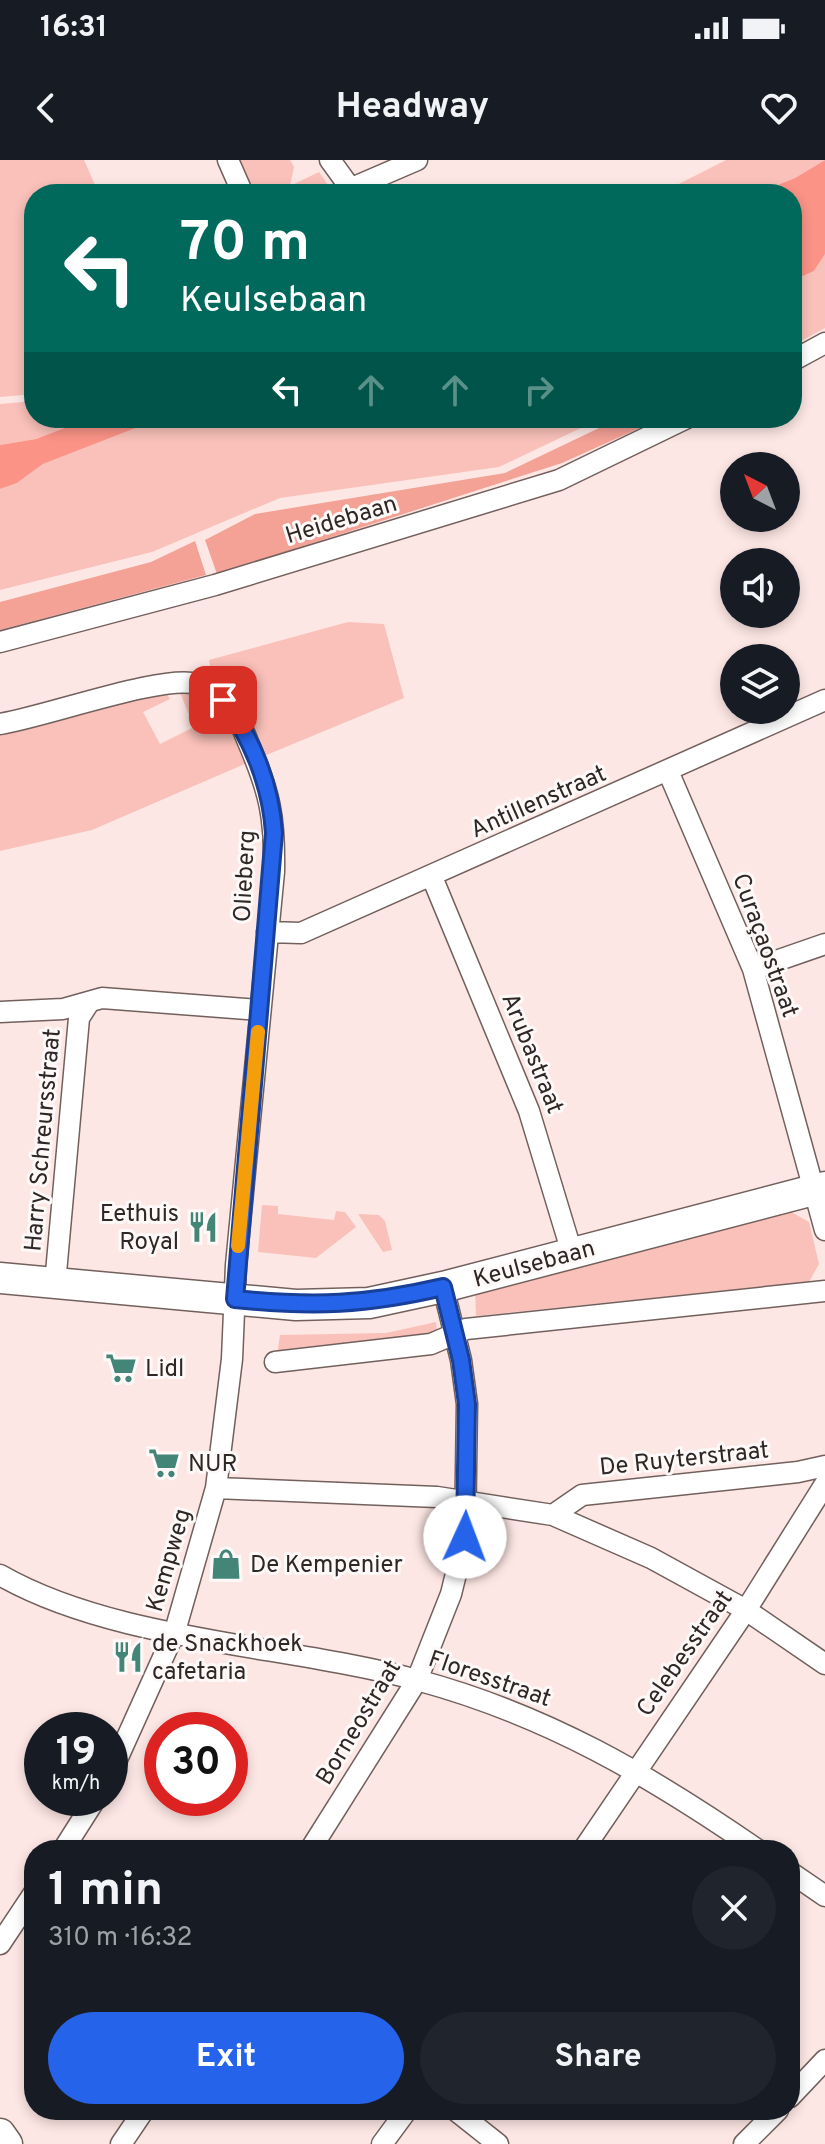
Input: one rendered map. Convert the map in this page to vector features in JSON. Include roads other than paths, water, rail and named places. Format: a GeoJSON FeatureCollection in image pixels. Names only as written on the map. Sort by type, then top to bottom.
{"type":"FeatureCollection","features":[{"type":"Feature","properties":{"kind":"street"},"geometry":{"type":"LineString","coordinates":[[228,160],[239,184]]}},
{"type":"Feature","properties":{"kind":"street"},"geometry":{"type":"LineString","coordinates":[[330,160],[341,184]]}},
{"type":"Feature","properties":{"kind":"street"},"geometry":{"type":"LineString","coordinates":[[360,184],[417,160]]}},
{"type":"Feature","properties":{"kind":"street"},"geometry":{"type":"LineString","coordinates":[[802,356],[825,343]]}},
{"type":"Feature","properties":{"kind":"street","name":"Heidebaan"},"geometry":{"type":"LineString","coordinates":[[0,642],[215,585],[559,480],[666,428]]}},
{"type":"Feature","properties":{"kind":"street","name":"Olieberg"},"geometry":{"type":"LineString","coordinates":[[0,724],[43,717],[177,682],[197,684],[223,700],[244,732],[273,807],[274,872],[235,1299]]}},
{"type":"Feature","properties":{"kind":"street","name":"Antillenstraat"},"geometry":{"type":"LineString","coordinates":[[267,932],[301,933],[825,700]]}},
{"type":"Feature","properties":{"kind":"street","name":"Curaçaostraat"},"geometry":{"type":"LineString","coordinates":[[668,771],[753,969],[820,1188]]}},
{"type":"Feature","properties":{"kind":"street","name":"Arubastraat"},"geometry":{"type":"LineString","coordinates":[[432,877],[529,1111],[572,1253]]}},
{"type":"Feature","properties":{"kind":"street"},"geometry":{"type":"LineString","coordinates":[[753,969],[825,944]]}},
{"type":"Feature","properties":{"kind":"street"},"geometry":{"type":"LineString","coordinates":[[0,1012],[63,1009],[102,998],[260,1010]]}},
{"type":"Feature","properties":{"kind":"street","name":"Harry Schreursstraat"},"geometry":{"type":"LineString","coordinates":[[55,1284],[79,1018],[88,1004]]}},
{"type":"Feature","properties":{"kind":"street"},"geometry":{"type":"LineString","coordinates":[[820,1188],[825,1230]]}},
{"type":"Feature","properties":{"kind":"street","name":"Keulsebaan"},"geometry":{"type":"LineString","coordinates":[[0,1278],[334,1306],[369,1303],[443,1287],[820,1188]]}},
{"type":"Feature","properties":{"kind":"street","name":"Borneostraat"},"geometry":{"type":"LineString","coordinates":[[316,1840],[417,1680],[451,1594],[465,1537],[467,1404],[443,1287]]}},
{"type":"Feature","properties":{"kind":"street","name":"Keulsebaan"},"geometry":{"type":"LineString","coordinates":[[275,1362],[431,1344],[466,1329],[825,1291]]}},
{"type":"Feature","properties":{"kind":"street","name":"Kempweg"},"geometry":{"type":"LineString","coordinates":[[128,1735],[175,1631],[216,1488],[232,1359],[235,1299]]}},
{"type":"Feature","properties":{"kind":"street","name":"De Ruyterstraat"},"geometry":{"type":"LineString","coordinates":[[553,1515],[582,1495],[798,1472],[825,1466]]}},
{"type":"Feature","properties":{"kind":"street","name":"Celebesstraat"},"geometry":{"type":"LineString","coordinates":[[590,1840],[746,1610],[825,1484]]}},
{"type":"Feature","properties":{"kind":"street"},"geometry":{"type":"LineString","coordinates":[[216,1488],[437,1497],[553,1515],[651,1558],[746,1610],[825,1664]]}},
{"type":"Feature","properties":{"kind":"street","name":"Floresstraat"},"geometry":{"type":"LineString","coordinates":[[0,1575],[35,1595],[175,1631],[417,1680],[548,1725],[663,1785],[743,1840]]}},
{"type":"Feature","properties":{"kind":"street"},"geometry":{"type":"LineString","coordinates":[[69,1840],[85,1816]]}},
{"type":"Feature","properties":{"kind":"street"},"geometry":{"type":"LineString","coordinates":[[800,1879],[825,1896]]}},
{"type":"Feature","properties":{"kind":"street"},"geometry":{"type":"LineString","coordinates":[[0,1944],[24,1908]]}},
{"type":"Feature","properties":{"kind":"street"},"geometry":{"type":"LineString","coordinates":[[800,2086],[825,2060]]}},
{"type":"Feature","properties":{"kind":"street"},"geometry":{"type":"LineString","coordinates":[[121,2144],[137,2120]]}},
{"type":"Feature","properties":{"kind":"street"},"geometry":{"type":"LineString","coordinates":[[382,2144],[400,2120]]}},
{"type":"Feature","properties":{"kind":"street"},"geometry":{"type":"LineString","coordinates":[[468,2120],[498,2144]]}},
{"type":"Feature","properties":{"kind":"street"},"geometry":{"type":"LineString","coordinates":[[744,2144],[766,2120]]}},
{"type":"Feature","properties":{"kind":"street"},"geometry":{"type":"LineString","coordinates":[[0,2134],[7,2144]]}},
{"type":"Feature","properties":{"kind":"place","name":"Eethuis Royal"},"geometry":{"type":"Point","coordinates":[203,1227]}},
{"type":"Feature","properties":{"kind":"place","name":"Lidl"},"geometry":{"type":"Point","coordinates":[121,1368]}},
{"type":"Feature","properties":{"kind":"place","name":"NUR"},"geometry":{"type":"Point","coordinates":[164,1463]}},
{"type":"Feature","properties":{"kind":"place","name":"De Kempenier"},"geometry":{"type":"Point","coordinates":[226,1564]}},
{"type":"Feature","properties":{"kind":"place","name":"de Snackhoek cafetaria"},"geometry":{"type":"Point","coordinates":[128,1657]}}]}
